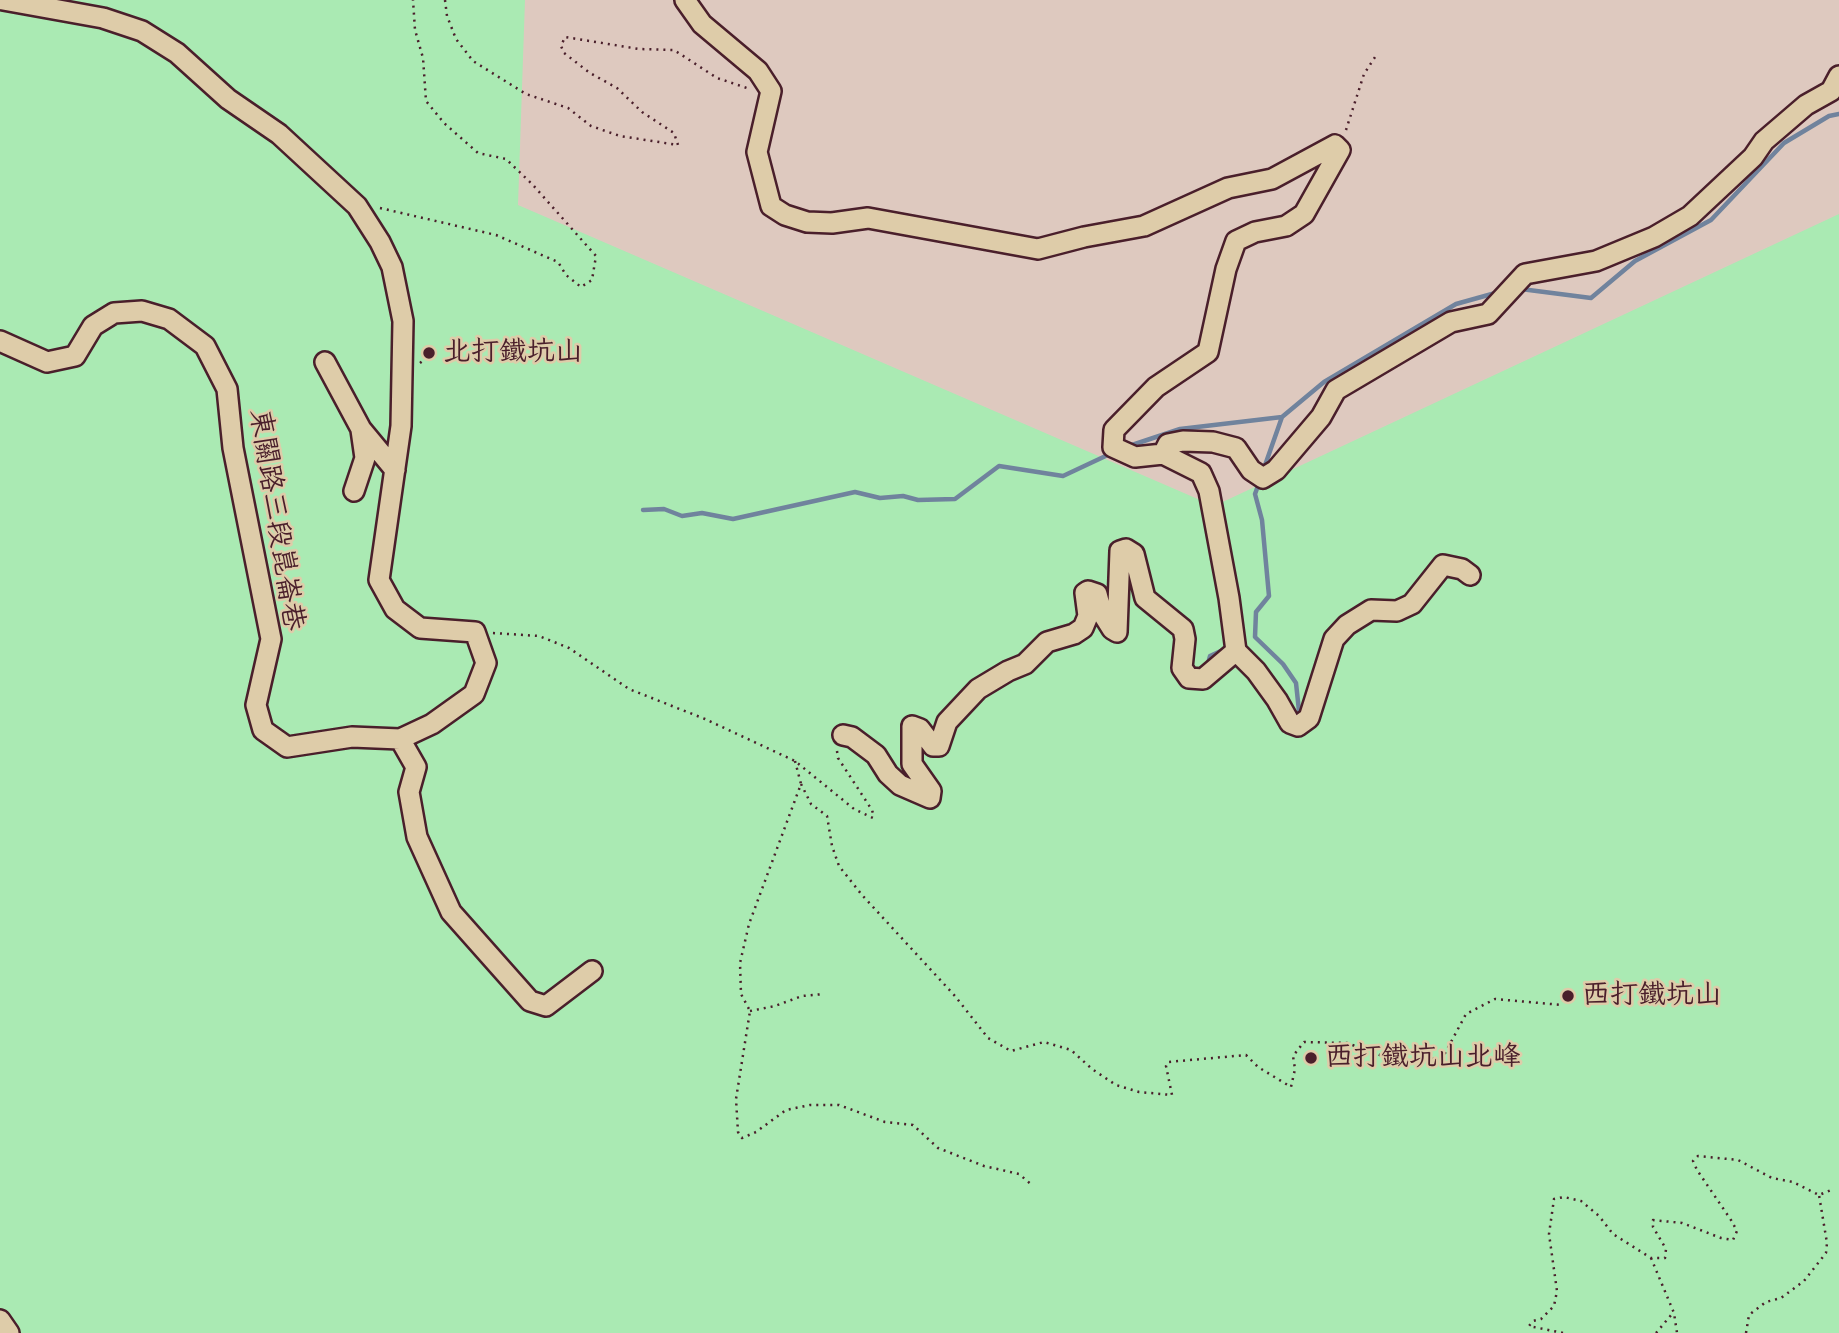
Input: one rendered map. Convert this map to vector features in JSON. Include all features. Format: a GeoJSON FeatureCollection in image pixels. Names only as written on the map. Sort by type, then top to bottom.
{"type":"FeatureCollection","features":[{"type":"Feature","properties":{"kind":"street"},"geometry":{"type":"LineString","coordinates":[[685,0],[702,24],[758,71],[771,91],[758,152],[771,206],[785,215],[807,222],[832,223],[868,218],[1038,249],[1143,226],[1228,188],[1272,179],[1335,145],[1340,150],[1304,214],[1286,226],[1255,232],[1236,242],[1226,270],[1208,352],[1156,387],[1114,430],[1113,447],[1135,457],[1163,454],[1201,472],[1209,491],[1236,651],[1256,671],[1278,700],[1290,723],[1298,726],[1309,718],[1334,639],[1347,625],[1371,610],[1397,611],[1412,604],[1443,565],[1462,569],[1470,575]]}},
{"type":"Feature","properties":{"kind":"street"},"geometry":{"type":"LineString","coordinates":[[2,1],[103,18],[142,31],[177,53],[228,99],[279,134],[357,206],[392,267],[403,321],[401,426],[379,580],[395,609],[420,628],[475,632]]}},
{"type":"Feature","properties":{"kind":"street"},"geometry":{"type":"LineString","coordinates":[[1163,454],[1168,444],[1184,441],[1213,442],[1236,448],[1251,470],[1263,478],[1276,470],[1312,427],[1336,390],[1451,321],[1488,314],[1525,274],[1596,261],[1654,237],[1690,216],[1753,157],[1764,142],[1806,105],[1831,91],[1839,76]]}},
{"type":"Feature","properties":{"kind":"street","name":"東關路三段崑崙巷"},"geometry":{"type":"LineString","coordinates":[[0,341],[47,362],[75,356],[93,326],[114,313],[142,311],[169,319],[205,346],[227,389],[233,448],[271,639],[256,705],[263,730],[287,747],[352,737],[400,739],[432,724],[474,694],[486,663],[475,632]]}},
{"type":"Feature","properties":{"kind":"street"},"geometry":{"type":"LineString","coordinates":[[325,362],[361,429],[395,470]]}},
{"type":"Feature","properties":{"kind":"street"},"geometry":{"type":"LineString","coordinates":[[354,491],[365,458],[361,429]]}},
{"type":"Feature","properties":{"kind":"street"},"geometry":{"type":"LineString","coordinates":[[843,734],[852,737],[876,755],[888,774],[900,786],[930,798],[931,791],[912,764],[912,726],[920,729],[933,746],[939,746],[947,722],[978,690],[1008,671],[1025,664],[1047,642],[1074,634],[1083,628],[1088,616],[1085,593],[1088,591],[1097,594],[1102,612],[1112,629],[1117,632],[1120,551],[1126,549],[1134,554],[1145,598],[1182,629],[1185,639],[1182,668],[1189,678],[1203,679],[1236,651]]}},
{"type":"Feature","properties":{"kind":"street"},"geometry":{"type":"LineString","coordinates":[[400,739],[416,767],[408,792],[417,837],[451,912],[530,1001],[546,1006],[592,971]]}},
{"type":"Feature","properties":{"kind":"street"},"geometry":{"type":"LineString","coordinates":[[0,1320],[9,1333]]}},
{"type":"Feature","properties":{"kind":"path"},"geometry":{"type":"LineString","coordinates":[[357,206],[390,209],[496,234],[558,262],[566,275],[581,287],[592,280],[596,256],[533,185],[506,159],[478,153],[444,123],[426,101],[424,58],[415,30],[413,0]]}},
{"type":"Feature","properties":{"kind":"path"},"geometry":{"type":"LineString","coordinates":[[445,0],[447,16],[456,39],[474,61],[526,94],[568,108],[591,126],[620,136],[678,145],[674,133],[642,112],[617,88],[590,73],[564,53],[561,46],[565,37],[639,49],[674,50],[716,78],[749,89],[771,91]]}},
{"type":"Feature","properties":{"kind":"path"},"geometry":{"type":"LineString","coordinates":[[1340,150],[1364,74],[1377,54]]}},
{"type":"Feature","properties":{"kind":"path"},"geometry":{"type":"LineString","coordinates":[[475,632],[539,636],[569,648],[629,689],[705,719],[795,761],[854,809],[875,819],[873,810],[838,758],[837,750],[843,734]]}},
{"type":"Feature","properties":{"kind":"path"},"geometry":{"type":"LineString","coordinates":[[795,761],[801,785],[811,804],[827,816],[832,846],[839,866],[862,895],[955,996],[988,1038],[1011,1051],[1044,1042],[1071,1050],[1092,1069],[1116,1084],[1139,1092],[1172,1095],[1166,1066],[1168,1062],[1246,1055],[1258,1067],[1292,1087],[1295,1069],[1293,1056],[1304,1042],[1347,1043],[1404,1064],[1443,1057],[1466,1014],[1495,999],[1562,1005]]}},
{"type":"Feature","properties":{"kind":"path"},"geometry":{"type":"LineString","coordinates":[[801,785],[749,924],[740,964],[741,994],[750,1011],[736,1099],[738,1132],[742,1138],[756,1132],[786,1110],[810,1105],[839,1105],[885,1122],[913,1125],[938,1148],[984,1166],[1019,1174],[1032,1185]]}},
{"type":"Feature","properties":{"kind":"path"},"geometry":{"type":"LineString","coordinates":[[750,1011],[775,1006],[802,996],[824,994]]}},
{"type":"Feature","properties":{"kind":"path"},"geometry":{"type":"LineString","coordinates":[[1563,1333],[1529,1326],[1554,1306],[1557,1291],[1549,1234],[1554,1199],[1564,1197],[1581,1201],[1599,1216],[1613,1234],[1651,1258],[1665,1258],[1666,1249],[1653,1227],[1653,1220],[1682,1223],[1733,1240],[1737,1231],[1697,1170],[1693,1161],[1698,1156],[1738,1160],[1772,1178],[1793,1182],[1819,1195],[1831,1190]]}},
{"type":"Feature","properties":{"kind":"path"},"geometry":{"type":"LineString","coordinates":[[1746,1333],[1749,1315],[1766,1301],[1781,1298],[1804,1281],[1826,1253],[1819,1195]]}},
{"type":"Feature","properties":{"kind":"path"},"geometry":{"type":"LineString","coordinates":[[1651,1258],[1674,1313],[1677,1333]]}},
{"type":"Feature","properties":{"kind":"path"},"geometry":{"type":"LineString","coordinates":[[1656,1333],[1674,1313]]}},
{"type":"Feature","properties":{"kind":"green space"},"geometry":{"type":"Polygon","coordinates":[[[0,0],[525,0],[518,205],[1214,506],[1839,214],[1839,1333],[0,1333],[0,0]]]}},
{"type":"Feature","properties":{"kind":"waterway"},"geometry":{"type":"LineString","coordinates":[[1521,289],[1591,298],[1635,261],[1711,220],[1784,143],[1829,116],[1839,114]]}},
{"type":"Feature","properties":{"kind":"waterway"},"geometry":{"type":"LineString","coordinates":[[1126,447],[1180,429],[1282,417],[1324,382],[1456,304],[1499,292]]}},
{"type":"Feature","properties":{"kind":"waterway"},"geometry":{"type":"LineString","coordinates":[[1263,471],[1282,417]]}},
{"type":"Feature","properties":{"kind":"waterway"},"geometry":{"type":"LineString","coordinates":[[643,510],[664,509],[682,516],[702,513],[733,519],[855,492],[880,498],[903,496],[918,500],[955,499],[999,466],[1063,476],[1112,453]]}},
{"type":"Feature","properties":{"kind":"waterway"},"geometry":{"type":"LineString","coordinates":[[1259,483],[1255,494],[1262,520],[1269,596],[1256,612],[1255,637],[1283,664],[1296,683],[1299,711]]}},
{"type":"Feature","properties":{"kind":"waterway"},"geometry":{"type":"LineString","coordinates":[[1207,667],[1210,656],[1223,650]]}},
{"type":"Feature","properties":{"kind":"place","name":"北打鐵坑山"},"geometry":{"type":"Point","coordinates":[429,353]}},
{"type":"Feature","properties":{"kind":"place","name":"西打鐵坑山"},"geometry":{"type":"Point","coordinates":[1568,996]}},
{"type":"Feature","properties":{"kind":"place","name":"西打鐵坑山北峰"},"geometry":{"type":"Point","coordinates":[1311,1058]}}]}
